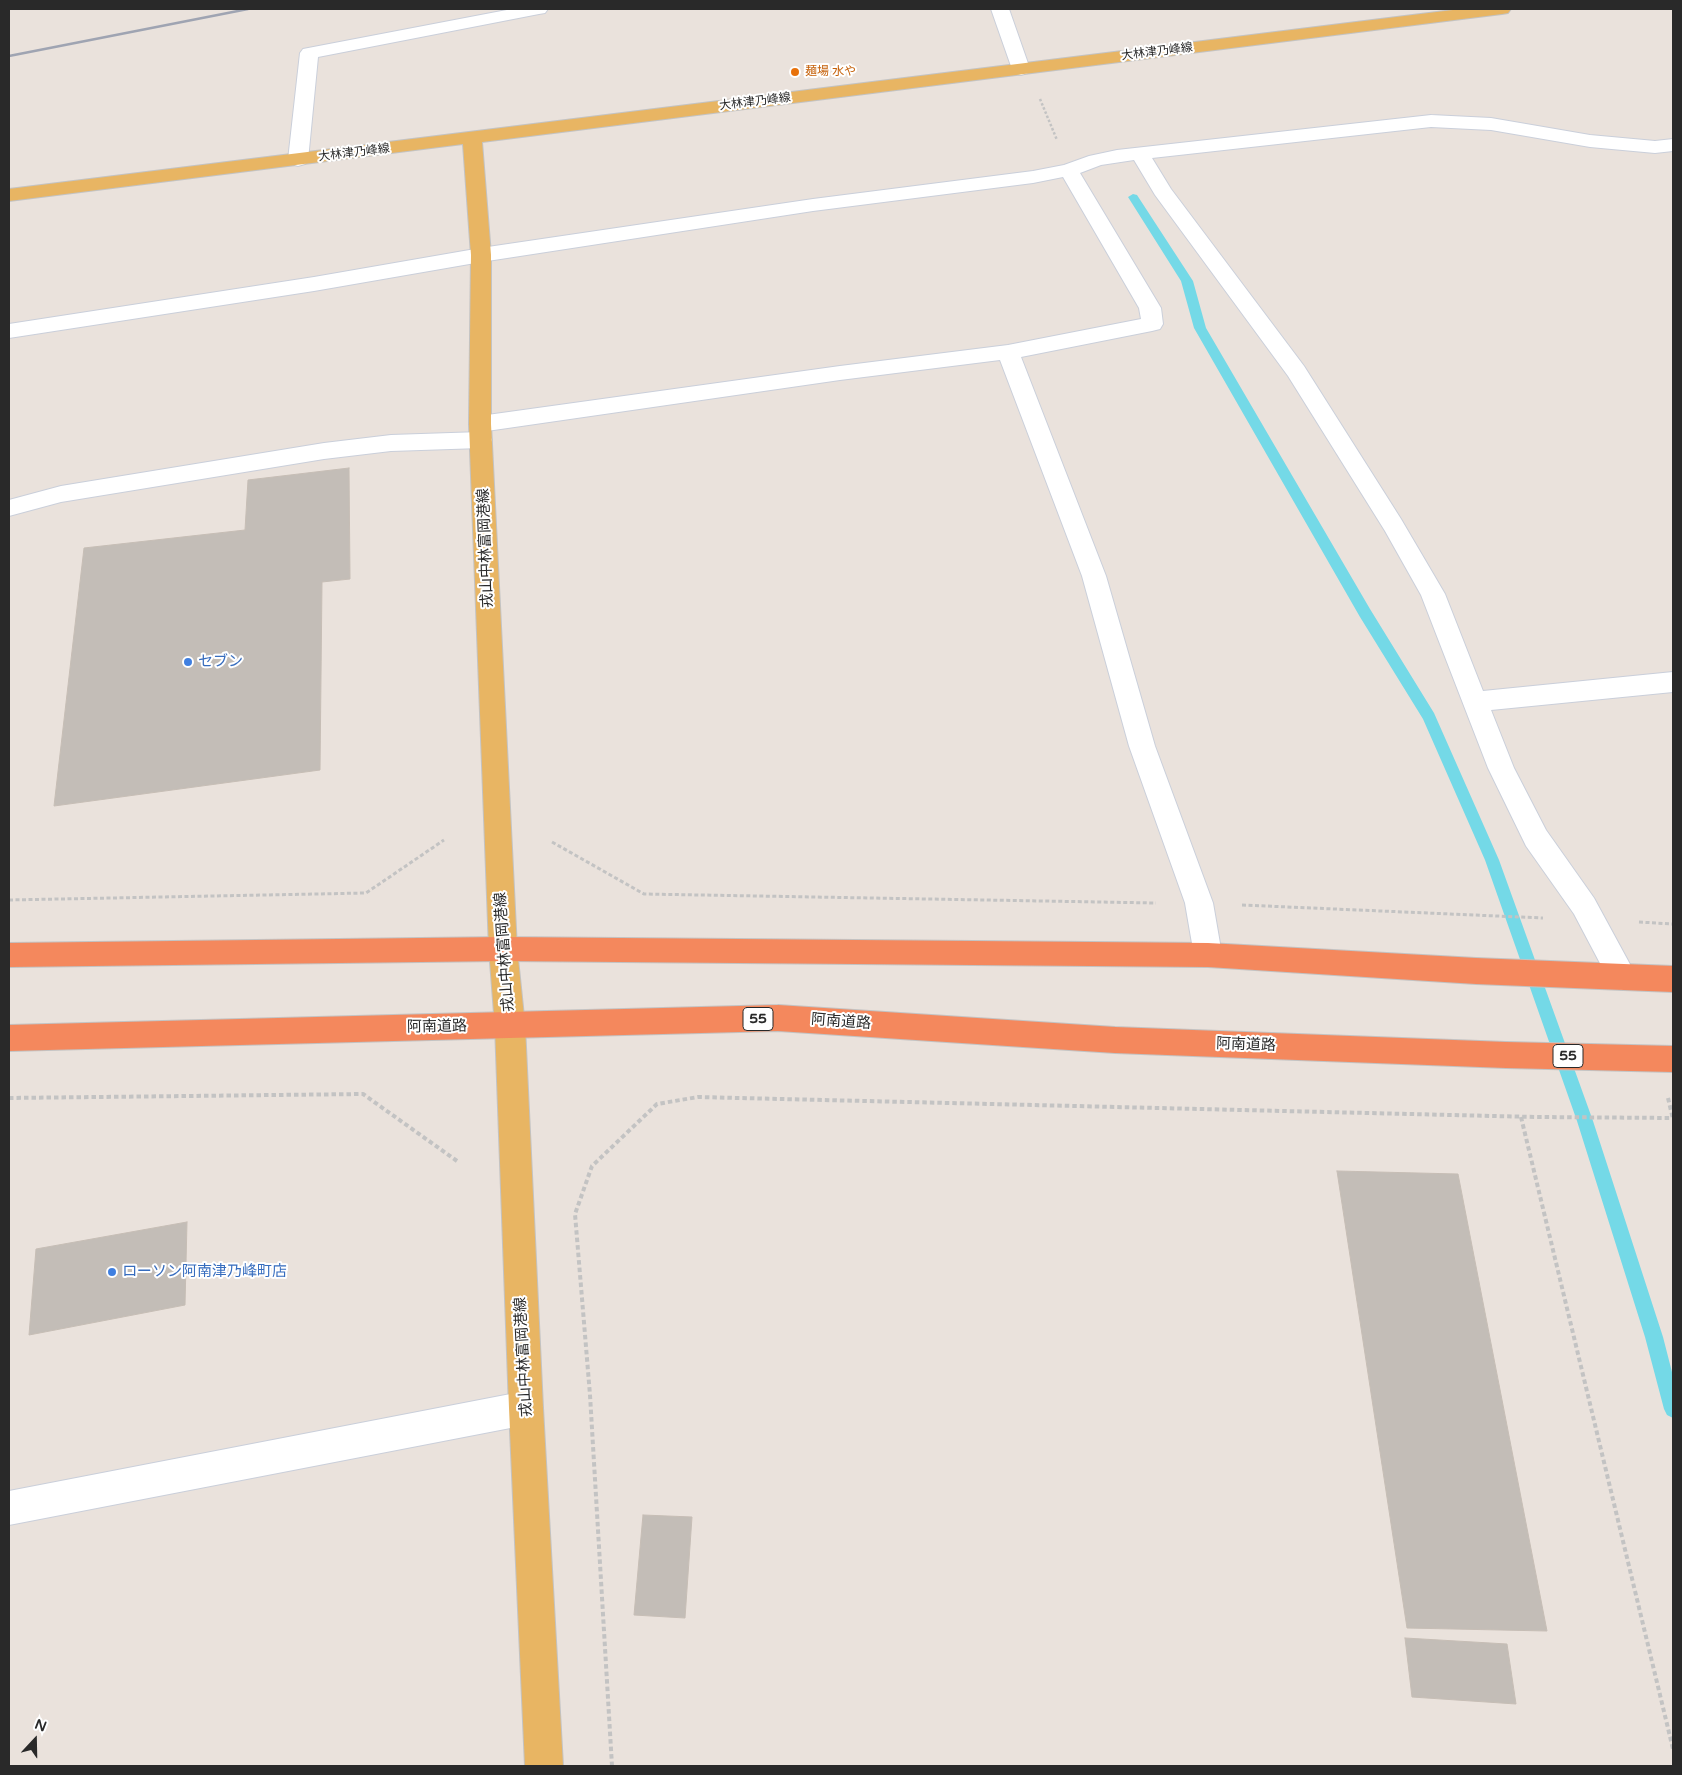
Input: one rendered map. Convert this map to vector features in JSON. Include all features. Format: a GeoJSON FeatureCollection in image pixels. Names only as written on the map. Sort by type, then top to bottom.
{"type":"FeatureCollection","features":[{"type":"Feature","properties":{"kind":"highway"},"geometry":{"type":"LineString","coordinates":[[9,954],[503,949],[1208,955],[1476,971],[1673,980]]}},
{"type":"Feature","properties":{"kind":"highway","name":"阿南道路"},"geometry":{"type":"LineString","coordinates":[[9,1038],[778,1018],[1116,1040],[1506,1055],[1630,1056],[1673,1059]]}},
{"type":"Feature","properties":{"kind":"main road","name":"大林津乃峰線"},"geometry":{"type":"LineString","coordinates":[[9,195],[1502,9]]}},
{"type":"Feature","properties":{"kind":"main road","name":"戎山中林富岡港線"},"geometry":{"type":"LineString","coordinates":[[472,138],[480,255],[481,432],[503,949],[510,1026],[526,1408],[544,1766]]}},
{"type":"Feature","properties":{"kind":"street"},"geometry":{"type":"LineString","coordinates":[[298,160],[309,53],[539,9]]}},
{"type":"Feature","properties":{"kind":"street"},"geometry":{"type":"LineString","coordinates":[[1000,9],[1021,69]]}},
{"type":"Feature","properties":{"kind":"street"},"geometry":{"type":"LineString","coordinates":[[9,331],[314,284],[480,255],[813,206],[1033,177],[1070,170],[1096,160],[1432,121],[1492,124],[1590,140],[1655,147],[1673,145]]}},
{"type":"Feature","properties":{"kind":"street"},"geometry":{"type":"LineString","coordinates":[[1141,155],[1162,191],[1296,371],[1393,526],[1433,594],[1500,768],[1536,838],[1584,906],[1610,976]]}},
{"type":"Feature","properties":{"kind":"street"},"geometry":{"type":"LineString","coordinates":[[9,508],[61,494],[324,451],[481,432],[840,373],[1008,352],[1152,324],[1150,308],[1070,170]]}},
{"type":"Feature","properties":{"kind":"street"},"geometry":{"type":"LineString","coordinates":[[1008,352],[1094,576],[1142,746],[1199,903],[1208,955]]}},
{"type":"Feature","properties":{"kind":"street"},"geometry":{"type":"LineString","coordinates":[[1475,702],[1673,682]]}},
{"type":"Feature","properties":{"kind":"street"},"geometry":{"type":"LineString","coordinates":[[9,1508],[526,1408]]}},
{"type":"Feature","properties":{"kind":"path"},"geometry":{"type":"LineString","coordinates":[[1037,91],[1070,170]]}},
{"type":"Feature","properties":{"kind":"path"},"geometry":{"type":"LineString","coordinates":[[9,900],[366,893],[444,840]]}},
{"type":"Feature","properties":{"kind":"path"},"geometry":{"type":"LineString","coordinates":[[552,842],[644,894],[1199,903],[1548,918]]}},
{"type":"Feature","properties":{"kind":"path"},"geometry":{"type":"LineString","coordinates":[[9,1098],[363,1094],[457,1162]]}},
{"type":"Feature","properties":{"kind":"path"},"geometry":{"type":"LineString","coordinates":[[612,1766],[590,1395],[575,1214],[592,1166],[657,1104],[698,1097],[1521,1117],[1673,1118]]}},
{"type":"Feature","properties":{"kind":"path"},"geometry":{"type":"LineString","coordinates":[[1521,1117],[1673,1749]]}},
{"type":"Feature","properties":{"kind":"building"},"geometry":{"type":"Polygon","coordinates":[[[349,468],[350,579],[322,582],[320,770],[54,806],[84,548],[245,530],[248,480],[349,468]]]}},
{"type":"Feature","properties":{"kind":"building"},"geometry":{"type":"Polygon","coordinates":[[[1337,1171],[1458,1174],[1547,1631],[1407,1628],[1337,1171]]]}},
{"type":"Feature","properties":{"kind":"building"},"geometry":{"type":"Polygon","coordinates":[[[187,1222],[185,1305],[29,1335],[36,1249],[187,1222]]]}},
{"type":"Feature","properties":{"kind":"building"},"geometry":{"type":"Polygon","coordinates":[[[643,1515],[692,1517],[685,1618],[634,1615],[643,1515]]]}},
{"type":"Feature","properties":{"kind":"building"},"geometry":{"type":"Polygon","coordinates":[[[1405,1638],[1507,1644],[1516,1704],[1412,1697],[1405,1638]]]}},
{"type":"Feature","properties":{"kind":"waterway"},"geometry":{"type":"LineString","coordinates":[[1133,197],[1187,281],[1200,328],[1365,613],[1429,717],[1492,860],[1585,1121],[1654,1337],[1673,1409]]}},
{"type":"Feature","properties":{"kind":"railway"},"geometry":{"type":"LineString","coordinates":[[9,56],[248,9]]}},
{"type":"Feature","properties":{"kind":"place","name":"麺場 水や"},"geometry":{"type":"Point","coordinates":[795,72]}},
{"type":"Feature","properties":{"kind":"place","name":"セブン"},"geometry":{"type":"Point","coordinates":[188,662]}},
{"type":"Feature","properties":{"kind":"place","name":"ローソン阿南津乃峰町店"},"geometry":{"type":"Point","coordinates":[112,1272]}}]}
